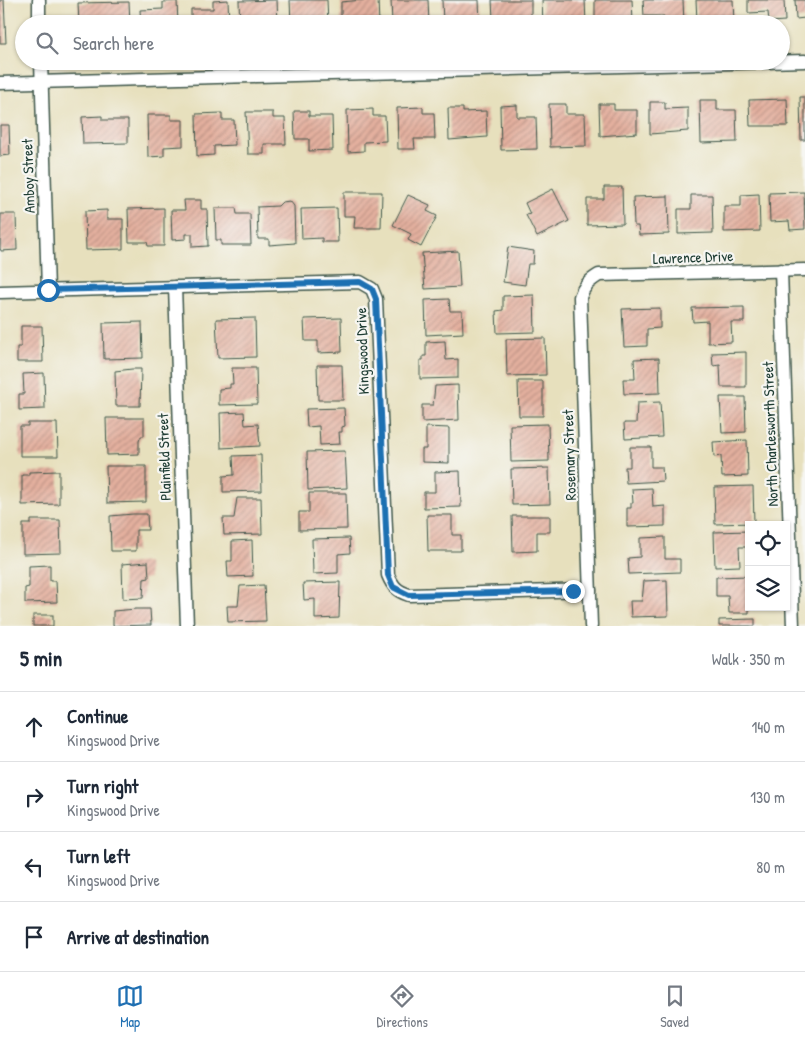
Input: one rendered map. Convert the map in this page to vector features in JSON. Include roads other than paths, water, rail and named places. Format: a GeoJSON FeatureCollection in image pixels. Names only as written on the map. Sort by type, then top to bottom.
{"type":"FeatureCollection","features":[{"type":"Feature","properties":{"kind":"street"},"geometry":{"type":"LineString","coordinates":[[39,0],[40,15]]}},
{"type":"Feature","properties":{"kind":"street"},"geometry":{"type":"LineString","coordinates":[[790,61],[805,61]]}},
{"type":"Feature","properties":{"kind":"street","name":"Amboy Street"},"geometry":{"type":"LineString","coordinates":[[41,70],[48,290]]}},
{"type":"Feature","properties":{"kind":"street"},"geometry":{"type":"LineString","coordinates":[[0,83],[462,70]]}},
{"type":"Feature","properties":{"kind":"street","name":"North Charlesworth Street"},"geometry":{"type":"LineString","coordinates":[[781,270],[792,626]]}},
{"type":"Feature","properties":{"kind":"street","name":"Lawrence Drive"},"geometry":{"type":"LineString","coordinates":[[586,285],[599,276],[805,270]]}},
{"type":"Feature","properties":{"kind":"street","name":"Kingswood Drive"},"geometry":{"type":"LineString","coordinates":[[0,292],[360,282],[367,284],[376,299],[388,575],[393,587],[409,595],[590,590]]}},
{"type":"Feature","properties":{"kind":"street","name":"Rosemary Street"},"geometry":{"type":"LineString","coordinates":[[586,285],[580,297],[591,626]]}},
{"type":"Feature","properties":{"kind":"street","name":"Plainfield Street"},"geometry":{"type":"LineString","coordinates":[[175,287],[187,626]]}}]}
